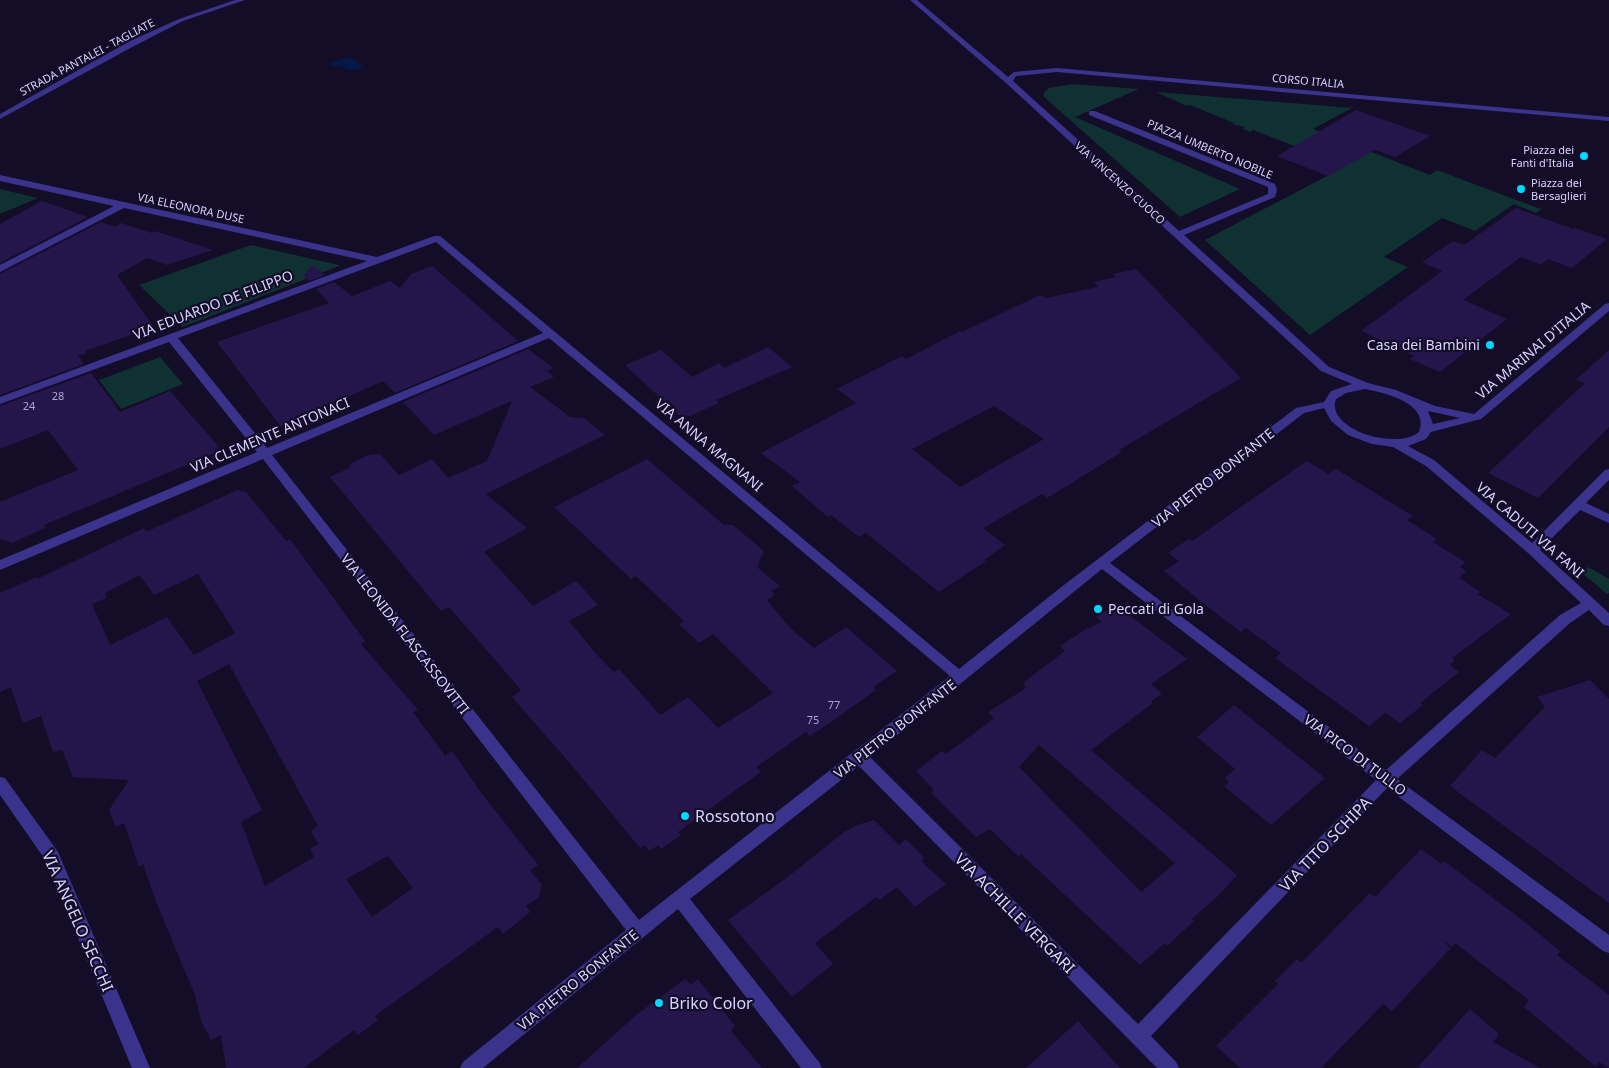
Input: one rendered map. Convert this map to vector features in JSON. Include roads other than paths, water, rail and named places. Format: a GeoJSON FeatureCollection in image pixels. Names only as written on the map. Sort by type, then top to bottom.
{"type":"FeatureCollection","features":[{"type":"Feature","properties":{"kind":"street","name":"STRADA PANTALEI - TAGLIATE"},"geometry":{"type":"LineString","coordinates":[[0,117],[133,43],[181,20],[242,0]]}},
{"type":"Feature","properties":{"kind":"street","name":"VIA VINCENZO CUOCO"},"geometry":{"type":"LineString","coordinates":[[913,0],[1009,81],[1325,369],[1365,386]]}},
{"type":"Feature","properties":{"kind":"street","name":"CORSO ITALIA"},"geometry":{"type":"LineString","coordinates":[[1009,81],[1014,74],[1057,70],[1609,119]]}},
{"type":"Feature","properties":{"kind":"street","name":"PIAZZA UMBERTO NOBILE"},"geometry":{"type":"LineString","coordinates":[[1092,113],[1272,186],[1272,194],[1177,235]]}},
{"type":"Feature","properties":{"kind":"street","name":"VIA ELEONORA DUSE"},"geometry":{"type":"LineString","coordinates":[[0,178],[377,260]]}},
{"type":"Feature","properties":{"kind":"street"},"geometry":{"type":"LineString","coordinates":[[0,269],[122,205]]}},
{"type":"Feature","properties":{"kind":"street","name":"VIA EDUARDO DE FILIPPO"},"geometry":{"type":"LineString","coordinates":[[0,401],[437,238]]}},
{"type":"Feature","properties":{"kind":"street","name":"VIA ANNA MAGNANI"},"geometry":{"type":"LineString","coordinates":[[437,238],[960,677]]}},
{"type":"Feature","properties":{"kind":"street","name":"VIA MARINAI D'ITALIA"},"geometry":{"type":"LineString","coordinates":[[1395,444],[1410,442],[1424,433],[1477,417],[1609,306]]}},
{"type":"Feature","properties":{"kind":"street","name":"VIA CLEMENTE ANTONACI"},"geometry":{"type":"LineString","coordinates":[[0,565],[551,333]]}},
{"type":"Feature","properties":{"kind":"street","name":"VIA LEONIDA FLASCASSOVITTI"},"geometry":{"type":"LineString","coordinates":[[171,337],[638,932]]}},
{"type":"Feature","properties":{"kind":"street"},"geometry":{"type":"LineString","coordinates":[[1325,369],[1330,378],[1330,412],[1336,422],[1361,437],[1395,444]]}},
{"type":"Feature","properties":{"kind":"street","name":"VIA MARINAI D'ITALIA"},"geometry":{"type":"LineString","coordinates":[[1365,386],[1396,393],[1433,410],[1477,417]]}},
{"type":"Feature","properties":{"kind":"street","name":"VIA PIETRO BONFANTE"},"geometry":{"type":"LineString","coordinates":[[469,1068],[679,898],[1300,410],[1330,400],[1346,388],[1365,386]]}},
{"type":"Feature","properties":{"kind":"street"},"geometry":{"type":"LineString","coordinates":[[1410,400],[1421,410],[1427,420],[1424,433],[1430,463]]}},
{"type":"Feature","properties":{"kind":"street","name":"VIA CADUTI VIA FANI"},"geometry":{"type":"LineString","coordinates":[[1395,444],[1430,463],[1532,550],[1609,621]]}},
{"type":"Feature","properties":{"kind":"street"},"geometry":{"type":"LineString","coordinates":[[1532,550],[1609,473]]}},
{"type":"Feature","properties":{"kind":"street"},"geometry":{"type":"LineString","coordinates":[[1578,504],[1609,519]]}},
{"type":"Feature","properties":{"kind":"street","name":"VIA PICO DI TULLO"},"geometry":{"type":"LineString","coordinates":[[1102,564],[1386,780],[1609,945]]}},
{"type":"Feature","properties":{"kind":"street","name":"VIA TITO SCHIPA"},"geometry":{"type":"LineString","coordinates":[[1138,1037],[1386,780],[1565,619],[1590,603]]}},
{"type":"Feature","properties":{"kind":"street","name":"VIA ACHILLE VERGARI"},"geometry":{"type":"LineString","coordinates":[[860,757],[1170,1068]]}},
{"type":"Feature","properties":{"kind":"street","name":"VIA ANGELO SECCHI"},"geometry":{"type":"LineString","coordinates":[[0,783],[52,857],[141,1068]]}},
{"type":"Feature","properties":{"kind":"street"},"geometry":{"type":"LineString","coordinates":[[679,898],[813,1068]]}},
{"type":"Feature","properties":{"kind":"water"},"geometry":{"type":"Polygon","coordinates":[[[350,57],[364,67],[350,71],[340,65],[334,67],[329,63],[350,57]]]}},
{"type":"Feature","properties":{"kind":"place","name":"Piazza dei Fanti d'Italia"},"geometry":{"type":"Point","coordinates":[1584,156]}},
{"type":"Feature","properties":{"kind":"place","name":"Piazza dei Bersaglieri"},"geometry":{"type":"Point","coordinates":[1521,189]}},
{"type":"Feature","properties":{"kind":"place","name":"Casa dei Bambini"},"geometry":{"type":"Point","coordinates":[1490,345]}},
{"type":"Feature","properties":{"kind":"place","name":"Peccati di Gola"},"geometry":{"type":"Point","coordinates":[1098,609]}},
{"type":"Feature","properties":{"kind":"place","name":"Rossotono"},"geometry":{"type":"Point","coordinates":[685,816]}},
{"type":"Feature","properties":{"kind":"place","name":"Briko Color"},"geometry":{"type":"Point","coordinates":[659,1003]}}]}
